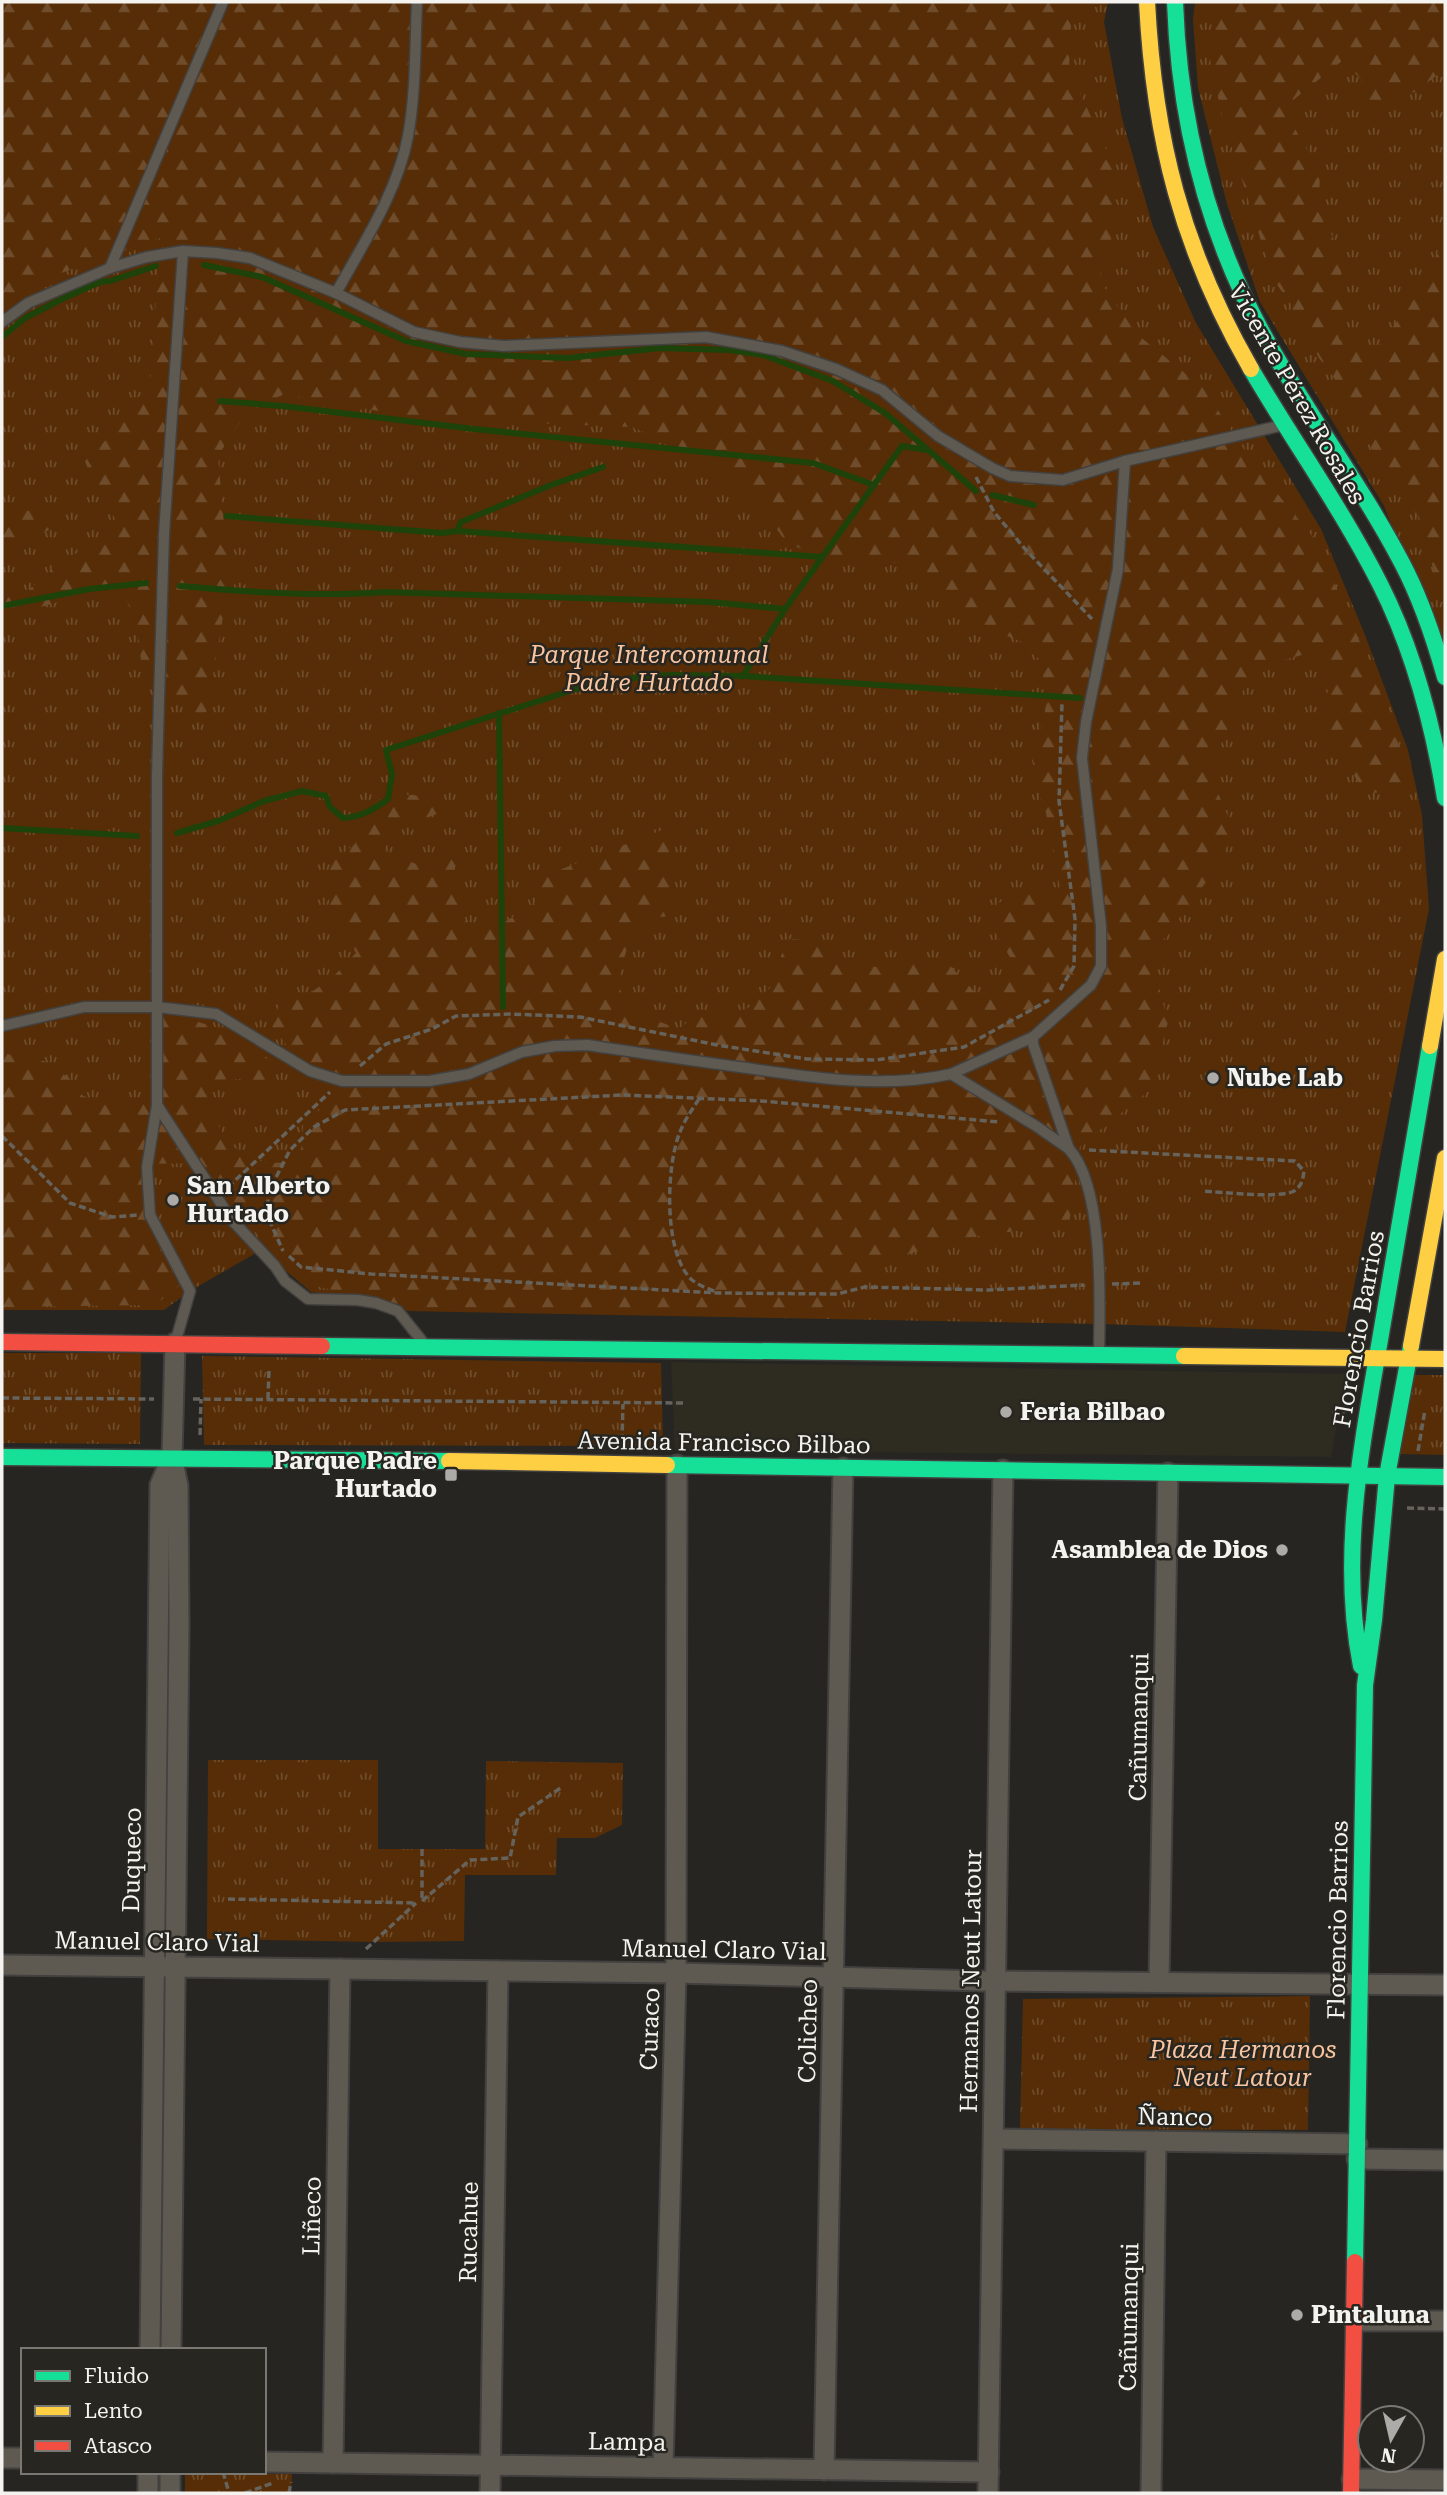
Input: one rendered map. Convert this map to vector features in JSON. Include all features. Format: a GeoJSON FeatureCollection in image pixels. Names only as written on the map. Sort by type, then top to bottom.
{"type":"FeatureCollection","features":[{"type":"Feature","properties":{"kind":"main road","name":"Vicente Pérez Rosales"},"geometry":{"type":"LineString","coordinates":[[1147,2],[1155,105],[1180,211],[1205,279],[1220,312],[1284,425],[1349,528],[1395,618],[1434,735],[1445,798]]}},
{"type":"Feature","properties":{"kind":"main road","name":"Vicente Pérez Rosales"},"geometry":{"type":"LineString","coordinates":[[1175,2],[1178,62],[1191,143],[1213,224],[1227,261],[1266,339],[1402,563],[1427,619],[1445,677]]}},
{"type":"Feature","properties":{"kind":"main road","name":"Florencio Barrios"},"geometry":{"type":"LineString","coordinates":[[1365,1685],[1352,1618],[1350,1537],[1357,1476],[1445,959]]}},
{"type":"Feature","properties":{"kind":"main road","name":"Florencio Barrios"},"geometry":{"type":"LineString","coordinates":[[1351,2486],[1365,1685],[1374,1620],[1381,1516],[1387,1476],[1442,1198],[1445,1158]]}},
{"type":"Feature","properties":{"kind":"main road"},"geometry":{"type":"LineString","coordinates":[[2,1342],[1445,1359]]}},
{"type":"Feature","properties":{"kind":"main road","name":"Avenida Francisco Bilbao"},"geometry":{"type":"LineString","coordinates":[[2,1457],[172,1457],[1445,1477]]}},
{"type":"Feature","properties":{"kind":"street","name":"Duqueco"},"geometry":{"type":"LineString","coordinates":[[172,2348],[178,1527],[178,1486],[172,1457],[175,1343]]}},
{"type":"Feature","properties":{"kind":"street","name":"Duqueco"},"geometry":{"type":"LineString","coordinates":[[150,2348],[160,1485],[172,1457]]}},
{"type":"Feature","properties":{"kind":"street","name":"Curaco"},"geometry":{"type":"LineString","coordinates":[[663,2467],[676,1973],[677,1465]]}},
{"type":"Feature","properties":{"kind":"street","name":"Colicheo"},"geometry":{"type":"LineString","coordinates":[[824,2470],[843,1468]]}},
{"type":"Feature","properties":{"kind":"street","name":"Hermanos Neut Latour"},"geometry":{"type":"LineString","coordinates":[[988,2493],[1003,1470]]}},
{"type":"Feature","properties":{"kind":"street","name":"Cañumanqui"},"geometry":{"type":"LineString","coordinates":[[1159,1982],[1168,1473]]}},
{"type":"Feature","properties":{"kind":"street","name":"Manuel Claro Vial"},"geometry":{"type":"LineString","coordinates":[[2,1965],[1445,1985]]}},
{"type":"Feature","properties":{"kind":"street","name":"Liñeco"},"geometry":{"type":"LineString","coordinates":[[333,2463],[340,1969]]}},
{"type":"Feature","properties":{"kind":"street","name":"Rucahue"},"geometry":{"type":"LineString","coordinates":[[489,2493],[498,1971]]}},
{"type":"Feature","properties":{"kind":"street","name":"Ñanco"},"geometry":{"type":"LineString","coordinates":[[994,2139],[1156,2141],[1357,2151],[1445,2160]]}},
{"type":"Feature","properties":{"kind":"street","name":"Cañumanqui"},"geometry":{"type":"LineString","coordinates":[[1151,2493],[1156,2141]]}},
{"type":"Feature","properties":{"kind":"street"},"geometry":{"type":"LineString","coordinates":[[1354,2321],[1445,2321]]}},
{"type":"Feature","properties":{"kind":"street"},"geometry":{"type":"LineString","coordinates":[[2,2458],[21,2458]]}},
{"type":"Feature","properties":{"kind":"street","name":"Lampa"},"geometry":{"type":"LineString","coordinates":[[266,2462],[989,2472]]}},
{"type":"Feature","properties":{"kind":"street"},"geometry":{"type":"LineString","coordinates":[[148,2474],[148,2493]]}},
{"type":"Feature","properties":{"kind":"street"},"geometry":{"type":"LineString","coordinates":[[170,2474],[170,2493]]}},
{"type":"Feature","properties":{"kind":"street"},"geometry":{"type":"LineString","coordinates":[[1351,2486],[1445,2480]]}},
{"type":"Feature","properties":{"kind":"lane"},"geometry":{"type":"LineString","coordinates":[[110,268],[223,2]]}},
{"type":"Feature","properties":{"kind":"lane"},"geometry":{"type":"LineString","coordinates":[[337,293],[376,222],[408,138],[413,99],[418,2]]}},
{"type":"Feature","properties":{"kind":"lane"},"geometry":{"type":"LineString","coordinates":[[175,1343],[190,1291],[150,1215],[147,1167],[158,1105],[157,775],[164,548],[183,251]]}},
{"type":"Feature","properties":{"kind":"lane"},"geometry":{"type":"LineString","coordinates":[[2,322],[28,303],[110,268],[147,257],[183,251],[250,258],[337,293],[414,332],[460,342],[503,346],[706,337],[782,351],[836,369],[882,390],[938,436],[1010,476],[1063,480],[1125,461],[1284,425]]}},
{"type":"Feature","properties":{"kind":"lane"},"geometry":{"type":"LineString","coordinates":[[2,1026],[84,1007],[157,1007],[216,1014],[310,1071],[342,1080],[429,1081],[469,1074],[522,1052],[555,1045],[587,1045],[804,1077],[888,1082],[920,1081],[951,1074],[1033,1037],[1091,985],[1101,966],[1101,926],[1082,758],[1086,722],[1118,569],[1125,461]]}},
{"type":"Feature","properties":{"kind":"lane"},"geometry":{"type":"LineString","coordinates":[[1033,1037],[1032,1044],[1069,1149]]}},
{"type":"Feature","properties":{"kind":"lane"},"geometry":{"type":"LineString","coordinates":[[951,1074],[1036,1126],[1077,1157],[1094,1216],[1099,1285],[1099,1356]]}},
{"type":"Feature","properties":{"kind":"lane"},"geometry":{"type":"LineString","coordinates":[[158,1105],[231,1219],[275,1266],[285,1281],[308,1299],[358,1300],[398,1311],[426,1345]]}},
{"type":"Feature","properties":{"kind":"path"},"geometry":{"type":"LineString","coordinates":[[962,450],[994,512],[1025,549],[1104,632]]}},
{"type":"Feature","properties":{"kind":"path"},"geometry":{"type":"LineString","coordinates":[[217,1198],[342,1080],[386,1044],[432,1029],[456,1016],[511,1014],[580,1017],[717,1045],[807,1059],[876,1059],[964,1047],[1056,996],[1074,966],[1075,919],[1059,801],[1062,703]]}},
{"type":"Feature","properties":{"kind":"path"},"geometry":{"type":"LineString","coordinates":[[1036,1126],[762,1101],[622,1095],[345,1110],[314,1127],[290,1150],[268,1193],[268,1217],[283,1251],[301,1267],[370,1274],[718,1293],[837,1294],[865,1287],[988,1290],[1142,1283]]}},
{"type":"Feature","properties":{"kind":"path"},"geometry":{"type":"LineString","coordinates":[[699,1098],[680,1132],[672,1158],[670,1227],[677,1256],[692,1280],[718,1293]]}},
{"type":"Feature","properties":{"kind":"path"},"geometry":{"type":"LineString","coordinates":[[2,1136],[70,1203],[113,1217],[150,1215]]}},
{"type":"Feature","properties":{"kind":"path"},"geometry":{"type":"LineString","coordinates":[[1069,1149],[1295,1161],[1304,1171],[1303,1181],[1293,1191],[1270,1194],[1202,1191]]}},
{"type":"Feature","properties":{"kind":"path"},"geometry":{"type":"LineString","coordinates":[[231,1219],[268,1217]]}},
{"type":"Feature","properties":{"kind":"path"},"geometry":{"type":"LineString","coordinates":[[2,1398],[685,1404]]}},
{"type":"Feature","properties":{"kind":"path"},"geometry":{"type":"LineString","coordinates":[[621,1464],[623,1403]]}},
{"type":"Feature","properties":{"kind":"path"},"geometry":{"type":"LineString","coordinates":[[1410,1508],[1445,1509]]}},
{"type":"Feature","properties":{"kind":"path"},"geometry":{"type":"LineString","coordinates":[[422,1849],[422,1902],[470,1860],[510,1858],[518,1817],[562,1787]]}},
{"type":"Feature","properties":{"kind":"path"},"geometry":{"type":"LineString","coordinates":[[229,1899],[416,1903],[376,1942],[340,1969]]}},
{"type":"Feature","properties":{"kind":"path"},"geometry":{"type":"LineString","coordinates":[[224,2474],[229,2493]]}},
{"type":"Feature","properties":{"kind":"path"},"geometry":{"type":"LineString","coordinates":[[245,2493],[293,2475]]}},
{"type":"Feature","properties":{"kind":"shaded area","name":"Feria Bilbao"},"geometry":{"type":"Polygon","coordinates":[[[671,1362],[1346,1374],[1331,1457],[675,1450],[671,1362]]]}},
{"type":"Feature","properties":{"kind":"green space","name":"Parque Intercomunal Padre Hurtado"},"geometry":{"type":"Polygon","coordinates":[[[2,2],[1108,2],[1104,22],[1122,118],[1153,227],[1196,323],[1321,529],[1365,635],[1408,750],[1422,815],[1429,909],[1345,1332],[1100,1324],[407,1311],[395,1303],[311,1292],[261,1250],[190,1291],[164,1310],[2,1310],[2,2]]]}},
{"type":"Feature","properties":{"kind":"green space"},"geometry":{"type":"Polygon","coordinates":[[[2,2],[1072,2],[1069,69],[1117,173],[1111,241],[1099,280],[1138,335],[1203,388],[1258,470],[1317,542],[1371,668],[1400,747],[1406,788],[1366,794],[1325,730],[1325,699],[1334,674],[1309,653],[1280,661],[1246,682],[1229,728],[1214,758],[1218,793],[1235,833],[1206,882],[1151,956],[1168,1022],[1151,1089],[1080,1146],[1069,1224],[957,1239],[877,1264],[816,1312],[412,1307],[310,1285],[264,1243],[202,1163],[142,1164],[148,1227],[179,1286],[155,1305],[2,1307],[2,1053],[44,1061],[69,1078],[83,1096],[125,1108],[161,1098],[163,1011],[244,1036],[269,1062],[268,1102],[252,1096],[241,1079],[208,1080],[216,1120],[229,1142],[238,1151],[267,1163],[293,1162],[301,1149],[303,1126],[331,1099],[272,1027],[281,998],[313,991],[332,978],[356,953],[329,903],[330,863],[355,844],[362,815],[387,793],[435,797],[440,813],[401,826],[383,850],[421,866],[454,851],[457,902],[468,925],[502,924],[536,902],[544,876],[670,827],[676,915],[646,919],[630,939],[617,981],[628,1010],[679,1029],[699,1012],[741,1014],[770,988],[787,939],[821,941],[845,959],[880,968],[942,957],[984,1002],[1017,969],[987,919],[997,904],[1030,884],[1047,900],[1061,894],[1046,813],[1035,783],[1032,755],[1044,719],[1047,694],[1039,659],[1020,641],[966,620],[930,573],[881,559],[830,562],[786,542],[754,497],[706,459],[632,427],[423,419],[284,394],[245,414],[218,456],[224,525],[234,554],[205,720],[143,679],[138,633],[125,595],[77,596],[2,619],[2,568],[24,594],[60,563],[120,527],[93,482],[85,461],[107,439],[123,414],[150,385],[160,238],[50,277],[2,305],[2,2]]]}},
{"type":"Feature","properties":{"kind":"green space"},"geometry":{"type":"Polygon","coordinates":[[[1195,2],[1445,2],[1445,659],[1384,506],[1260,302],[1227,204],[1198,88],[1193,19],[1195,2]]]}},
{"type":"Feature","properties":{"kind":"green space"},"geometry":{"type":"Polygon","coordinates":[[[1217,2],[1445,2],[1445,76],[1441,72],[1415,92],[1368,105],[1361,79],[1342,61],[1283,108],[1320,172],[1319,204],[1333,238],[1348,300],[1339,339],[1377,350],[1428,273],[1442,239],[1445,221],[1445,610],[1420,523],[1408,493],[1373,454],[1359,411],[1319,358],[1293,307],[1273,279],[1222,116],[1209,54],[1213,14],[1217,2]]]}},
{"type":"Feature","properties":{"kind":"green space"},"geometry":{"type":"Polygon","coordinates":[[[57,505],[59,525],[2,553],[2,516],[57,505]]]}},
{"type":"Feature","properties":{"kind":"green space"},"geometry":{"type":"Polygon","coordinates":[[[2,1353],[141,1353],[140,1444],[2,1443],[2,1353]]]}},
{"type":"Feature","properties":{"kind":"green space"},"geometry":{"type":"Polygon","coordinates":[[[202,1356],[661,1363],[663,1446],[204,1445],[202,1356]]]}},
{"type":"Feature","properties":{"kind":"green space"},"geometry":{"type":"Polygon","coordinates":[[[1414,1375],[1445,1375],[1445,1455],[1400,1454],[1414,1375]]]}},
{"type":"Feature","properties":{"kind":"green space"},"geometry":{"type":"Polygon","coordinates":[[[208,1760],[378,1760],[378,1849],[485,1849],[486,1761],[623,1763],[622,1825],[595,1838],[557,1838],[556,1875],[465,1875],[464,1941],[207,1939],[208,1760]]]}},
{"type":"Feature","properties":{"kind":"green space","name":"Plaza Hermanos Neut Latour"},"geometry":{"type":"Polygon","coordinates":[[[1310,1996],[1308,2130],[1020,2129],[1023,1999],[1310,1996]]]}},
{"type":"Feature","properties":{"kind":"green space"},"geometry":{"type":"Polygon","coordinates":[[[185,2474],[292,2474],[291,2493],[185,2493],[185,2474]]]}},
{"type":"Feature","properties":{"kind":"waterway"},"geometry":{"type":"LineString","coordinates":[[204,265],[262,277],[406,341],[466,354],[568,358],[660,348],[730,350],[763,355],[833,381],[885,413],[976,491]]}},
{"type":"Feature","properties":{"kind":"waterway"},"geometry":{"type":"LineString","coordinates":[[2,337],[25,318],[64,298],[100,282],[156,266]]}},
{"type":"Feature","properties":{"kind":"waterway"},"geometry":{"type":"LineString","coordinates":[[220,401],[813,463],[874,485]]}},
{"type":"Feature","properties":{"kind":"waterway"},"geometry":{"type":"LineString","coordinates":[[743,676],[785,609],[902,446],[927,450]]}},
{"type":"Feature","properties":{"kind":"waterway"},"geometry":{"type":"LineString","coordinates":[[227,516],[442,533],[457,531],[461,522],[603,467]]}},
{"type":"Feature","properties":{"kind":"waterway"},"geometry":{"type":"LineString","coordinates":[[992,495],[1034,505]]}},
{"type":"Feature","properties":{"kind":"waterway"},"geometry":{"type":"LineString","coordinates":[[457,531],[822,557]]}},
{"type":"Feature","properties":{"kind":"waterway"},"geometry":{"type":"LineString","coordinates":[[2,606],[89,589],[146,583]]}},
{"type":"Feature","properties":{"kind":"waterway"},"geometry":{"type":"LineString","coordinates":[[180,586],[282,593],[384,592],[709,602],[785,609]]}},
{"type":"Feature","properties":{"kind":"waterway"},"geometry":{"type":"LineString","coordinates":[[177,833],[218,821],[264,801],[302,791],[326,796],[330,807],[343,818],[361,814],[388,799],[392,774],[386,750],[576,689],[638,677],[743,676],[1080,698]]}},
{"type":"Feature","properties":{"kind":"waterway"},"geometry":{"type":"LineString","coordinates":[[499,713],[503,1007]]}},
{"type":"Feature","properties":{"kind":"waterway"},"geometry":{"type":"LineString","coordinates":[[2,828],[137,836]]}},
{"type":"Feature","properties":{"kind":"traffic: fast"},"geometry":{"type":"LineString","coordinates":[[1175,2],[1182,88],[1190,131],[1199,172],[1225,253],[1262,332],[1402,563],[1426,619],[1445,677]]}},
{"type":"Feature","properties":{"kind":"traffic: fast"},"geometry":{"type":"LineString","coordinates":[[1251,369],[1350,529],[1392,609],[1421,689],[1445,798]]}},
{"type":"Feature","properties":{"kind":"traffic: fast"},"geometry":{"type":"LineString","coordinates":[[1361,1666],[1352,1582],[1356,1500],[1367,1417],[1430,1046]]}},
{"type":"Feature","properties":{"kind":"traffic: fast"},"geometry":{"type":"LineString","coordinates":[[322,1346],[1184,1356]]}},
{"type":"Feature","properties":{"kind":"traffic: fast"},"geometry":{"type":"LineString","coordinates":[[1355,2262],[1365,1685],[1374,1620],[1387,1476],[1411,1346]]}},
{"type":"Feature","properties":{"kind":"traffic: fast"},"geometry":{"type":"LineString","coordinates":[[2,1457],[449,1461]]}},
{"type":"Feature","properties":{"kind":"traffic: fast"},"geometry":{"type":"LineString","coordinates":[[667,1465],[1445,1477]]}},
{"type":"Feature","properties":{"kind":"traffic: slow"},"geometry":{"type":"LineString","coordinates":[[1147,2],[1156,100],[1176,192],[1207,280],[1251,369]]}},
{"type":"Feature","properties":{"kind":"traffic: slow"},"geometry":{"type":"LineString","coordinates":[[1430,1046],[1445,959]]}},
{"type":"Feature","properties":{"kind":"traffic: slow"},"geometry":{"type":"LineString","coordinates":[[1411,1346],[1445,1158]]}},
{"type":"Feature","properties":{"kind":"traffic: slow"},"geometry":{"type":"LineString","coordinates":[[1184,1356],[1445,1359]]}},
{"type":"Feature","properties":{"kind":"traffic: slow"},"geometry":{"type":"LineString","coordinates":[[449,1461],[667,1465]]}},
{"type":"Feature","properties":{"kind":"traffic: jam"},"geometry":{"type":"LineString","coordinates":[[2,1342],[322,1346]]}},
{"type":"Feature","properties":{"kind":"traffic: jam"},"geometry":{"type":"LineString","coordinates":[[1351,2493],[1355,2262]]}},
{"type":"Feature","properties":{"kind":"place","name":"Nube Lab"},"geometry":{"type":"Point","coordinates":[1213,1078]}},
{"type":"Feature","properties":{"kind":"place","name":"San Alberto Hurtado"},"geometry":{"type":"Point","coordinates":[173,1200]}},
{"type":"Feature","properties":{"kind":"place","name":"Feria Bilbao"},"geometry":{"type":"Point","coordinates":[1006,1412]}},
{"type":"Feature","properties":{"kind":"place","name":"Parque Padre Hurtado"},"geometry":{"type":"Point","coordinates":[451,1475]}},
{"type":"Feature","properties":{"kind":"place","name":"Asamblea de Dios"},"geometry":{"type":"Point","coordinates":[1282,1550]}},
{"type":"Feature","properties":{"kind":"place","name":"Pintaluna"},"geometry":{"type":"Point","coordinates":[1297,2315]}}]}
